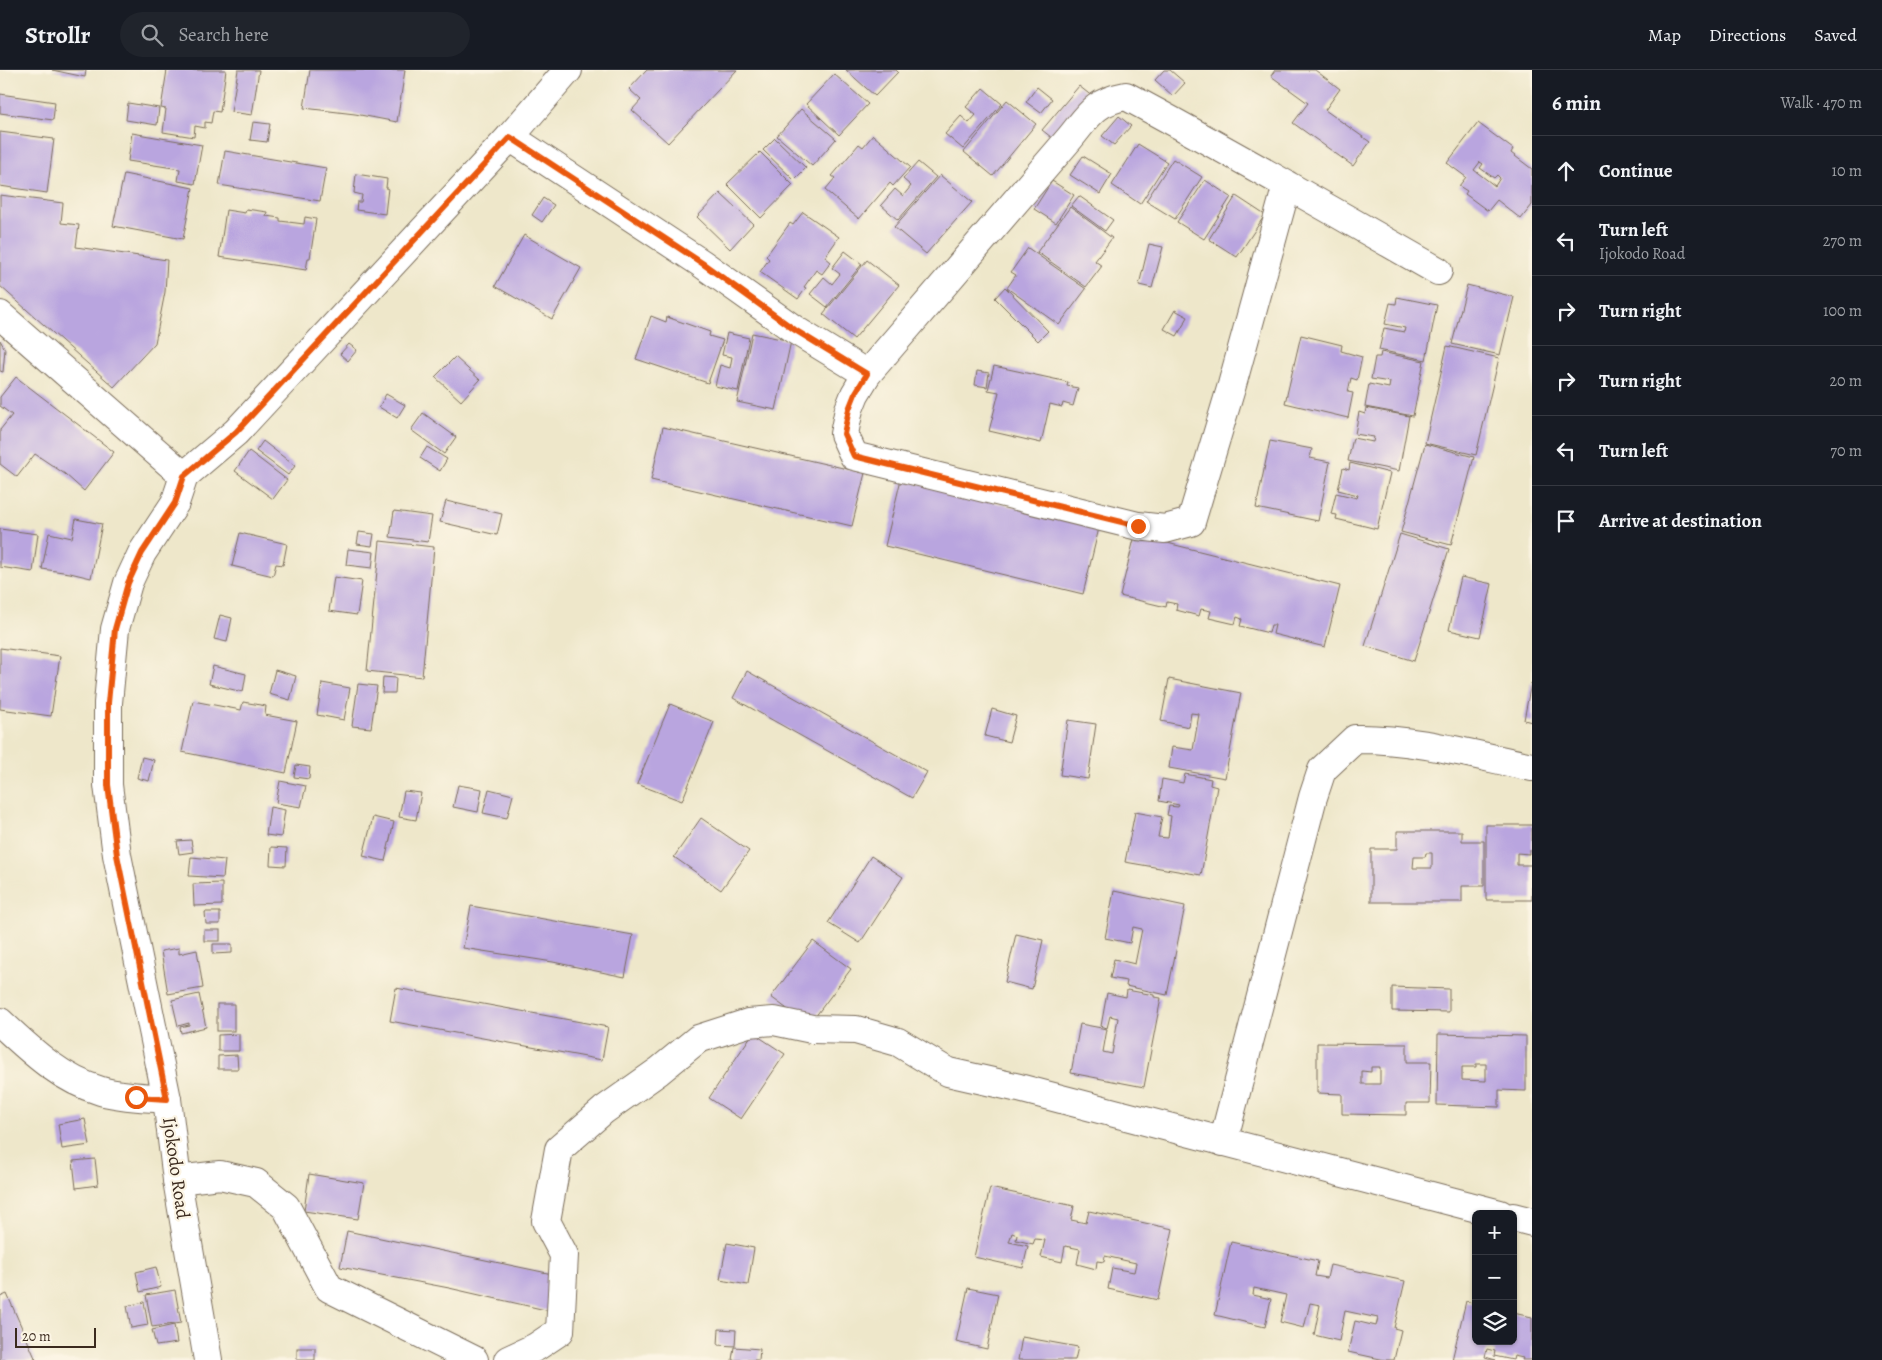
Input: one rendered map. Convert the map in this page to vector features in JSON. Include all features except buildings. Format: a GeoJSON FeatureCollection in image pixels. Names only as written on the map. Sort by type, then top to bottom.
{"type":"FeatureCollection","features":[{"type":"Feature","properties":{"kind":"street"},"geometry":{"type":"LineString","coordinates":[[0,315],[184,476],[236,432],[510,137],[568,70]]}},
{"type":"Feature","properties":{"kind":"street"},"geometry":{"type":"LineString","coordinates":[[1287,185],[1232,385],[1191,522],[1165,529],[1138,526],[854,456],[844,434],[849,409],[855,394],[867,374],[1045,168],[1093,109],[1111,98],[1126,96],[1287,185],[1438,271]]}},
{"type":"Feature","properties":{"kind":"street"},"geometry":{"type":"LineString","coordinates":[[510,137],[702,263],[795,330],[867,374]]}},
{"type":"Feature","properties":{"kind":"street","name":"Ijokodo Road"},"geometry":{"type":"LineString","coordinates":[[184,476],[175,503],[142,553],[128,583],[115,629],[108,703],[108,785],[117,855],[167,1099],[177,1180],[208,1360]]}},
{"type":"Feature","properties":{"kind":"street"},"geometry":{"type":"LineString","coordinates":[[1223,1142],[1313,797],[1322,770],[1355,739],[1378,739],[1408,743],[1532,767]]}},
{"type":"Feature","properties":{"kind":"street"},"geometry":{"type":"LineString","coordinates":[[508,1360],[536,1347],[560,1331],[564,1255],[546,1221],[559,1149],[604,1110],[660,1071],[698,1039],[748,1023],[774,1021],[812,1029],[856,1030],[898,1042],[948,1072],[1019,1088],[1485,1210]]}},
{"type":"Feature","properties":{"kind":"street"},"geometry":{"type":"LineString","coordinates":[[0,1022],[36,1056],[68,1077],[101,1091],[136,1097],[167,1099]]}},
{"type":"Feature","properties":{"kind":"street"},"geometry":{"type":"LineString","coordinates":[[177,1180],[220,1175],[256,1183],[286,1207],[329,1288],[474,1360]]}},
{"type":"Feature","properties":{"kind":"street"},"geometry":{"type":"LineString","coordinates":[[1517,1218],[1532,1222]]}},
{"type":"Feature","properties":{"kind":"route"},"geometry":{"type":"LineString","coordinates":[[136,1097],[167,1099],[117,855],[108,785],[108,703],[115,629],[128,583],[142,553],[175,503],[184,476],[236,432],[510,137],[702,263],[795,330],[867,374],[855,394],[849,409],[844,434],[854,456],[1138,526]]}}]}
